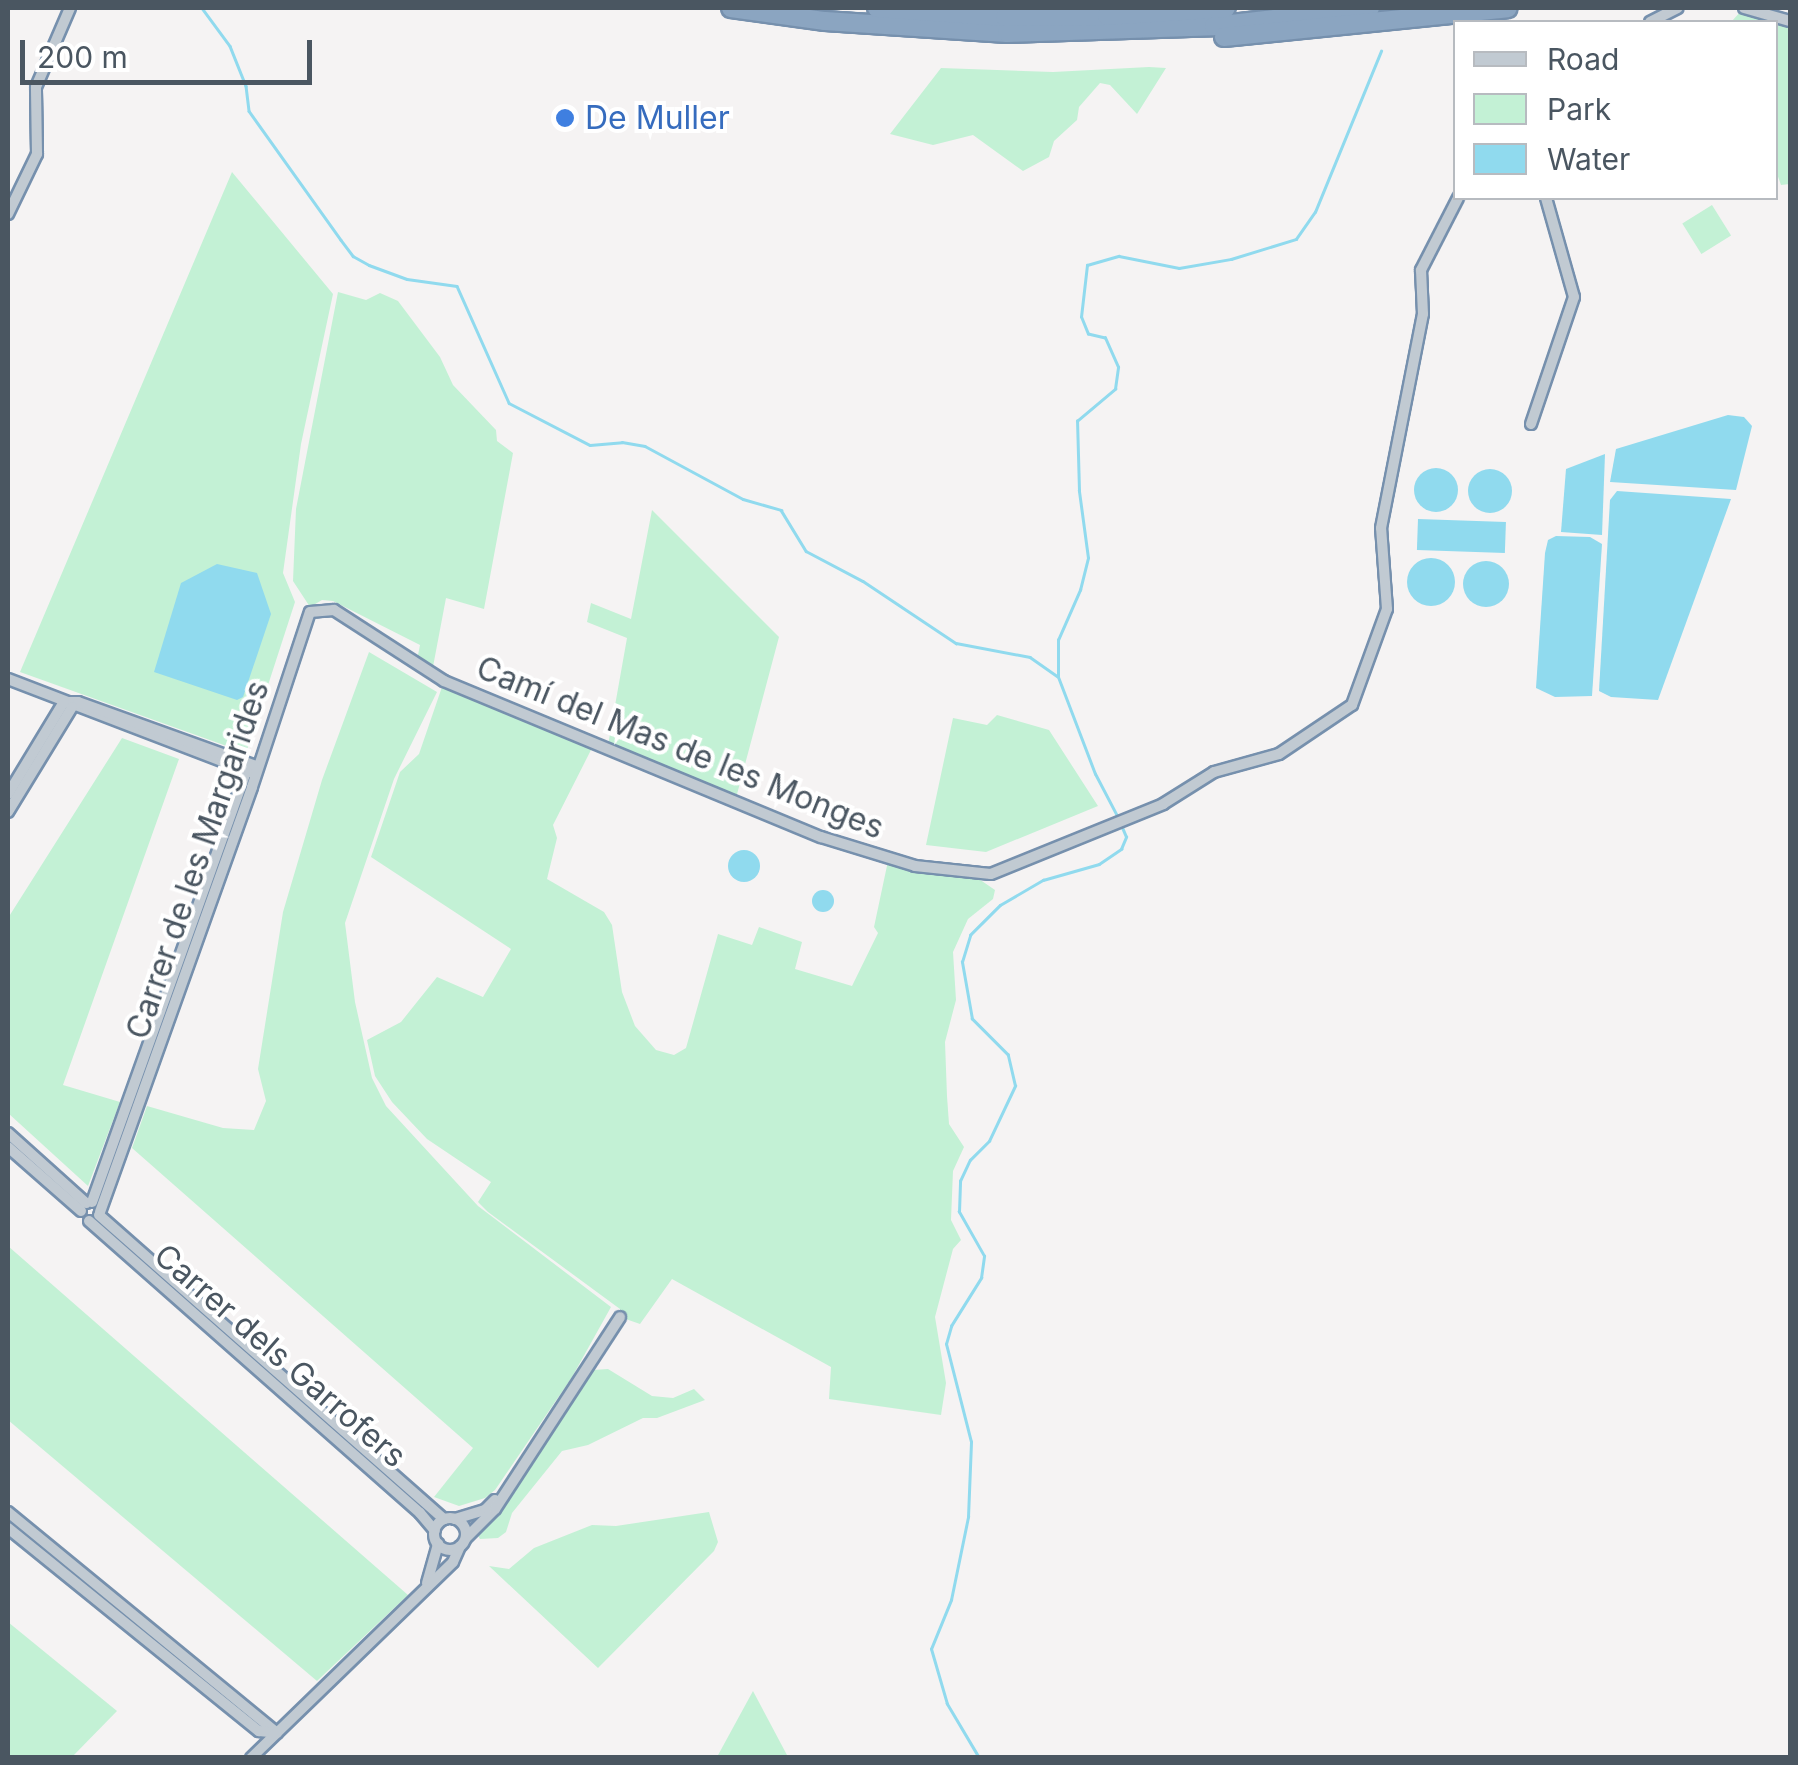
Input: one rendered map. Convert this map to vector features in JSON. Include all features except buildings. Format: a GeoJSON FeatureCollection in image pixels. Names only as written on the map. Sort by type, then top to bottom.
{"type":"FeatureCollection","features":[{"type":"Feature","properties":{"kind":"highway"},"geometry":{"type":"LineString","coordinates":[[730,8],[924,30],[1136,31],[1370,8]]}},
{"type":"Feature","properties":{"kind":"highway"},"geometry":{"type":"LineString","coordinates":[[877,8],[1005,17],[1107,16],[1226,8]]}},
{"type":"Feature","properties":{"kind":"highway"},"geometry":{"type":"LineString","coordinates":[[1005,17],[1122,8]]}},
{"type":"Feature","properties":{"kind":"highway"},"geometry":{"type":"LineString","coordinates":[[1136,31],[1157,40],[1216,38],[1508,8]]}},
{"type":"Feature","properties":{"kind":"street"},"geometry":{"type":"LineString","coordinates":[[8,214],[37,154],[36,88],[70,8]]}},
{"type":"Feature","properties":{"kind":"street"},"geometry":{"type":"LineString","coordinates":[[1654,20],[1678,8]]}},
{"type":"Feature","properties":{"kind":"street"},"geometry":{"type":"LineString","coordinates":[[1744,8],[1790,20]]}},
{"type":"Feature","properties":{"kind":"street","name":"Camí del Mas de les Monges"},"geometry":{"type":"LineString","coordinates":[[393,645],[431,674],[462,689],[821,837],[915,866],[991,874],[1112,821],[1164,804],[1214,772],[1279,754],[1352,705],[1387,610],[1382,528],[1423,314],[1421,270],[1457,200]]}},
{"type":"Feature","properties":{"kind":"street"},"geometry":{"type":"LineString","coordinates":[[1531,424],[1574,298],[1547,200]]}},
{"type":"Feature","properties":{"kind":"street","name":"Carrer de les Margarides"},"geometry":{"type":"LineString","coordinates":[[91,1210],[310,612],[334,610],[393,645]]}},
{"type":"Feature","properties":{"kind":"street"},"geometry":{"type":"LineString","coordinates":[[8,679],[252,770]]}},
{"type":"Feature","properties":{"kind":"street"},"geometry":{"type":"LineString","coordinates":[[8,794],[68,704]]}},
{"type":"Feature","properties":{"kind":"street"},"geometry":{"type":"LineString","coordinates":[[8,812],[68,704]]}},
{"type":"Feature","properties":{"kind":"street","name":"Carrer dels Garrofers"},"geometry":{"type":"LineString","coordinates":[[8,1133],[435,1531]]}},
{"type":"Feature","properties":{"kind":"street","name":"Carrer dels Garrofers"},"geometry":{"type":"LineString","coordinates":[[8,1147],[91,1210],[450,1519]]}},
{"type":"Feature","properties":{"kind":"street"},"geometry":{"type":"LineString","coordinates":[[438,1544],[448,1550],[481,1526],[620,1317]]}},
{"type":"Feature","properties":{"kind":"street"},"geometry":{"type":"LineString","coordinates":[[425,1589],[438,1544],[435,1531],[450,1519],[485,1510],[503,1493]]}},
{"type":"Feature","properties":{"kind":"street"},"geometry":{"type":"LineString","coordinates":[[8,1512],[277,1733]]}},
{"type":"Feature","properties":{"kind":"street"},"geometry":{"type":"LineString","coordinates":[[251,1758],[453,1562],[463,1542],[464,1526],[450,1519]]}},
{"type":"Feature","properties":{"kind":"street"},"geometry":{"type":"LineString","coordinates":[[8,1528],[258,1731],[277,1733]]}},
{"type":"Feature","properties":{"kind":"green space"},"geometry":{"type":"Polygon","coordinates":[[[1741,11],[1775,20],[1733,20],[1741,11]]]}},
{"type":"Feature","properties":{"kind":"green space"},"geometry":{"type":"Polygon","coordinates":[[[1778,21],[1790,24],[1790,184],[1781,185],[1778,21]]]}},
{"type":"Feature","properties":{"kind":"green space"},"geometry":{"type":"Polygon","coordinates":[[[941,68],[1053,72],[1166,68],[1137,114],[1110,85],[1100,83],[1079,107],[1077,120],[1054,141],[1049,157],[1023,171],[973,135],[933,145],[890,134],[941,68]]]}},
{"type":"Feature","properties":{"kind":"green space"},"geometry":{"type":"Polygon","coordinates":[[[232,172],[333,294],[301,444],[283,573],[295,602],[246,753],[20,672],[232,172]]]}},
{"type":"Feature","properties":{"kind":"green space"},"geometry":{"type":"Polygon","coordinates":[[[1712,205],[1731,236],[1701,254],[1682,224],[1712,205]]]}},
{"type":"Feature","properties":{"kind":"green space"},"geometry":{"type":"Polygon","coordinates":[[[338,292],[366,300],[380,293],[398,301],[440,357],[453,385],[496,430],[497,441],[513,453],[484,609],[446,598],[432,672],[417,660],[420,645],[333,601],[322,600],[310,607],[293,581],[296,509],[338,292]]]}},
{"type":"Feature","properties":{"kind":"green space"},"geometry":{"type":"Polygon","coordinates":[[[652,510],[779,637],[736,798],[608,745],[627,638],[587,622],[591,603],[631,619],[652,510]]]}},
{"type":"Feature","properties":{"kind":"green space"},"geometry":{"type":"Polygon","coordinates":[[[369,652],[437,692],[394,779],[345,923],[355,1002],[372,1078],[386,1106],[478,1206],[611,1307],[572,1377],[495,1490],[485,1498],[459,1506],[434,1497],[473,1448],[132,1148],[147,1106],[223,1128],[254,1130],[266,1101],[258,1069],[283,912],[322,780],[369,652]]]}},
{"type":"Feature","properties":{"kind":"green space"},"geometry":{"type":"Polygon","coordinates":[[[443,684],[593,746],[553,825],[557,838],[547,879],[604,912],[612,925],[622,992],[635,1026],[656,1050],[674,1055],[686,1048],[718,934],[752,945],[759,927],[802,942],[795,969],[852,986],[878,933],[874,927],[888,861],[976,877],[995,890],[993,899],[968,919],[953,952],[956,1000],[945,1042],[947,1096],[949,1124],[964,1147],[953,1171],[951,1220],[961,1240],[953,1249],[935,1317],[946,1383],[941,1415],[829,1399],[831,1367],[672,1279],[640,1324],[620,1317],[620,1309],[488,1212],[478,1202],[491,1182],[427,1139],[392,1102],[375,1076],[367,1040],[401,1022],[437,977],[483,997],[511,949],[371,857],[400,772],[419,754],[443,684]]]}},
{"type":"Feature","properties":{"kind":"green space"},"geometry":{"type":"Polygon","coordinates":[[[997,715],[1049,730],[1098,806],[986,852],[926,845],[953,718],[987,725],[997,715]]]}},
{"type":"Feature","properties":{"kind":"green space"},"geometry":{"type":"Polygon","coordinates":[[[122,738],[179,759],[63,1085],[120,1102],[88,1186],[8,1113],[8,918],[122,738]]]}},
{"type":"Feature","properties":{"kind":"green space"},"geometry":{"type":"Polygon","coordinates":[[[8,1246],[408,1595],[317,1681],[8,1420],[8,1246]]]}},
{"type":"Feature","properties":{"kind":"green space"},"geometry":{"type":"Polygon","coordinates":[[[608,1369],[652,1396],[673,1398],[694,1389],[705,1400],[657,1418],[643,1418],[588,1445],[562,1451],[512,1513],[506,1532],[498,1538],[480,1539],[477,1534],[593,1370],[608,1369]]]}},
{"type":"Feature","properties":{"kind":"green space"},"geometry":{"type":"Polygon","coordinates":[[[709,1512],[718,1542],[714,1551],[598,1668],[489,1566],[509,1569],[534,1548],[592,1525],[616,1526],[709,1512]]]}},
{"type":"Feature","properties":{"kind":"green space"},"geometry":{"type":"Polygon","coordinates":[[[8,1622],[117,1711],[72,1757],[8,1757],[8,1622]]]}},
{"type":"Feature","properties":{"kind":"green space"},"geometry":{"type":"Polygon","coordinates":[[[753,1691],[788,1757],[717,1757],[753,1691]]]}},
{"type":"Feature","properties":{"kind":"water"},"geometry":{"type":"Polygon","coordinates":[[[1728,415],[1744,417],[1752,426],[1736,490],[1610,482],[1616,449],[1728,415]]]}},
{"type":"Feature","properties":{"kind":"water"},"geometry":{"type":"Polygon","coordinates":[[[1605,454],[1602,535],[1561,532],[1566,469],[1605,454]]]}},
{"type":"Feature","properties":{"kind":"water"},"geometry":{"type":"Polygon","coordinates":[[[1436,468],[1452,474],[1458,490],[1452,506],[1436,512],[1420,506],[1414,490],[1420,474],[1436,468]]]}},
{"type":"Feature","properties":{"kind":"water"},"geometry":{"type":"Polygon","coordinates":[[[1490,469],[1506,475],[1512,491],[1506,507],[1490,513],[1474,507],[1468,491],[1474,475],[1490,469]]]}},
{"type":"Feature","properties":{"kind":"water"},"geometry":{"type":"Polygon","coordinates":[[[1617,491],[1731,499],[1658,700],[1611,697],[1599,691],[1610,500],[1617,491]]]}},
{"type":"Feature","properties":{"kind":"water"},"geometry":{"type":"Polygon","coordinates":[[[1418,519],[1506,522],[1505,553],[1417,550],[1418,519]]]}},
{"type":"Feature","properties":{"kind":"water"},"geometry":{"type":"Polygon","coordinates":[[[1556,536],[1590,537],[1602,544],[1592,696],[1555,697],[1536,688],[1545,553],[1548,540],[1556,536]]]}},
{"type":"Feature","properties":{"kind":"water"},"geometry":{"type":"Polygon","coordinates":[[[1431,558],[1448,565],[1455,582],[1448,599],[1431,606],[1414,599],[1407,582],[1414,565],[1431,558]]]}},
{"type":"Feature","properties":{"kind":"water"},"geometry":{"type":"Polygon","coordinates":[[[1486,561],[1503,567],[1509,584],[1503,601],[1486,607],[1469,601],[1463,584],[1469,567],[1486,561]]]}},
{"type":"Feature","properties":{"kind":"water"},"geometry":{"type":"Polygon","coordinates":[[[217,564],[257,573],[271,614],[243,697],[237,700],[154,672],[181,583],[217,564]]]}},
{"type":"Feature","properties":{"kind":"water"},"geometry":{"type":"Polygon","coordinates":[[[744,850],[755,855],[760,866],[755,877],[744,882],[733,877],[728,866],[733,855],[744,850]]]}},
{"type":"Feature","properties":{"kind":"water"},"geometry":{"type":"Polygon","coordinates":[[[819,890],[827,890],[834,901],[827,912],[819,912],[812,905],[812,897],[819,890]]]}},
{"type":"Feature","properties":{"kind":"waterway"},"geometry":{"type":"LineString","coordinates":[[202,8],[230,46],[246,86],[249,111],[353,256],[407,279],[457,286],[509,403],[590,445],[622,442],[645,446],[743,499],[781,510],[806,551],[863,581],[956,643],[1030,657],[1057,676]]}},
{"type":"Feature","properties":{"kind":"waterway"},"geometry":{"type":"LineString","coordinates":[[1117,816],[1095,774],[1058,677],[1058,640],[1080,590],[1088,558],[1079,491],[1077,421],[1115,389],[1118,367],[1105,338],[1088,334],[1081,317],[1087,265],[1119,256],[1179,268],[1231,259],[1296,239],[1315,212],[1381,51]]}},
{"type":"Feature","properties":{"kind":"waterway"},"geometry":{"type":"LineString","coordinates":[[979,1758],[947,1704],[931,1649],[951,1600],[968,1517],[971,1442],[946,1344],[951,1326],[981,1278],[984,1256],[959,1212],[960,1181],[970,1160],[989,1141],[1015,1086],[1008,1055],[972,1019],[962,962],[970,935],[1000,905],[1043,880],[1099,864],[1121,849],[1126,837],[1120,823]]}},
{"type":"Feature","properties":{"kind":"place","name":"De Muller"},"geometry":{"type":"Point","coordinates":[565,118]}}]}
